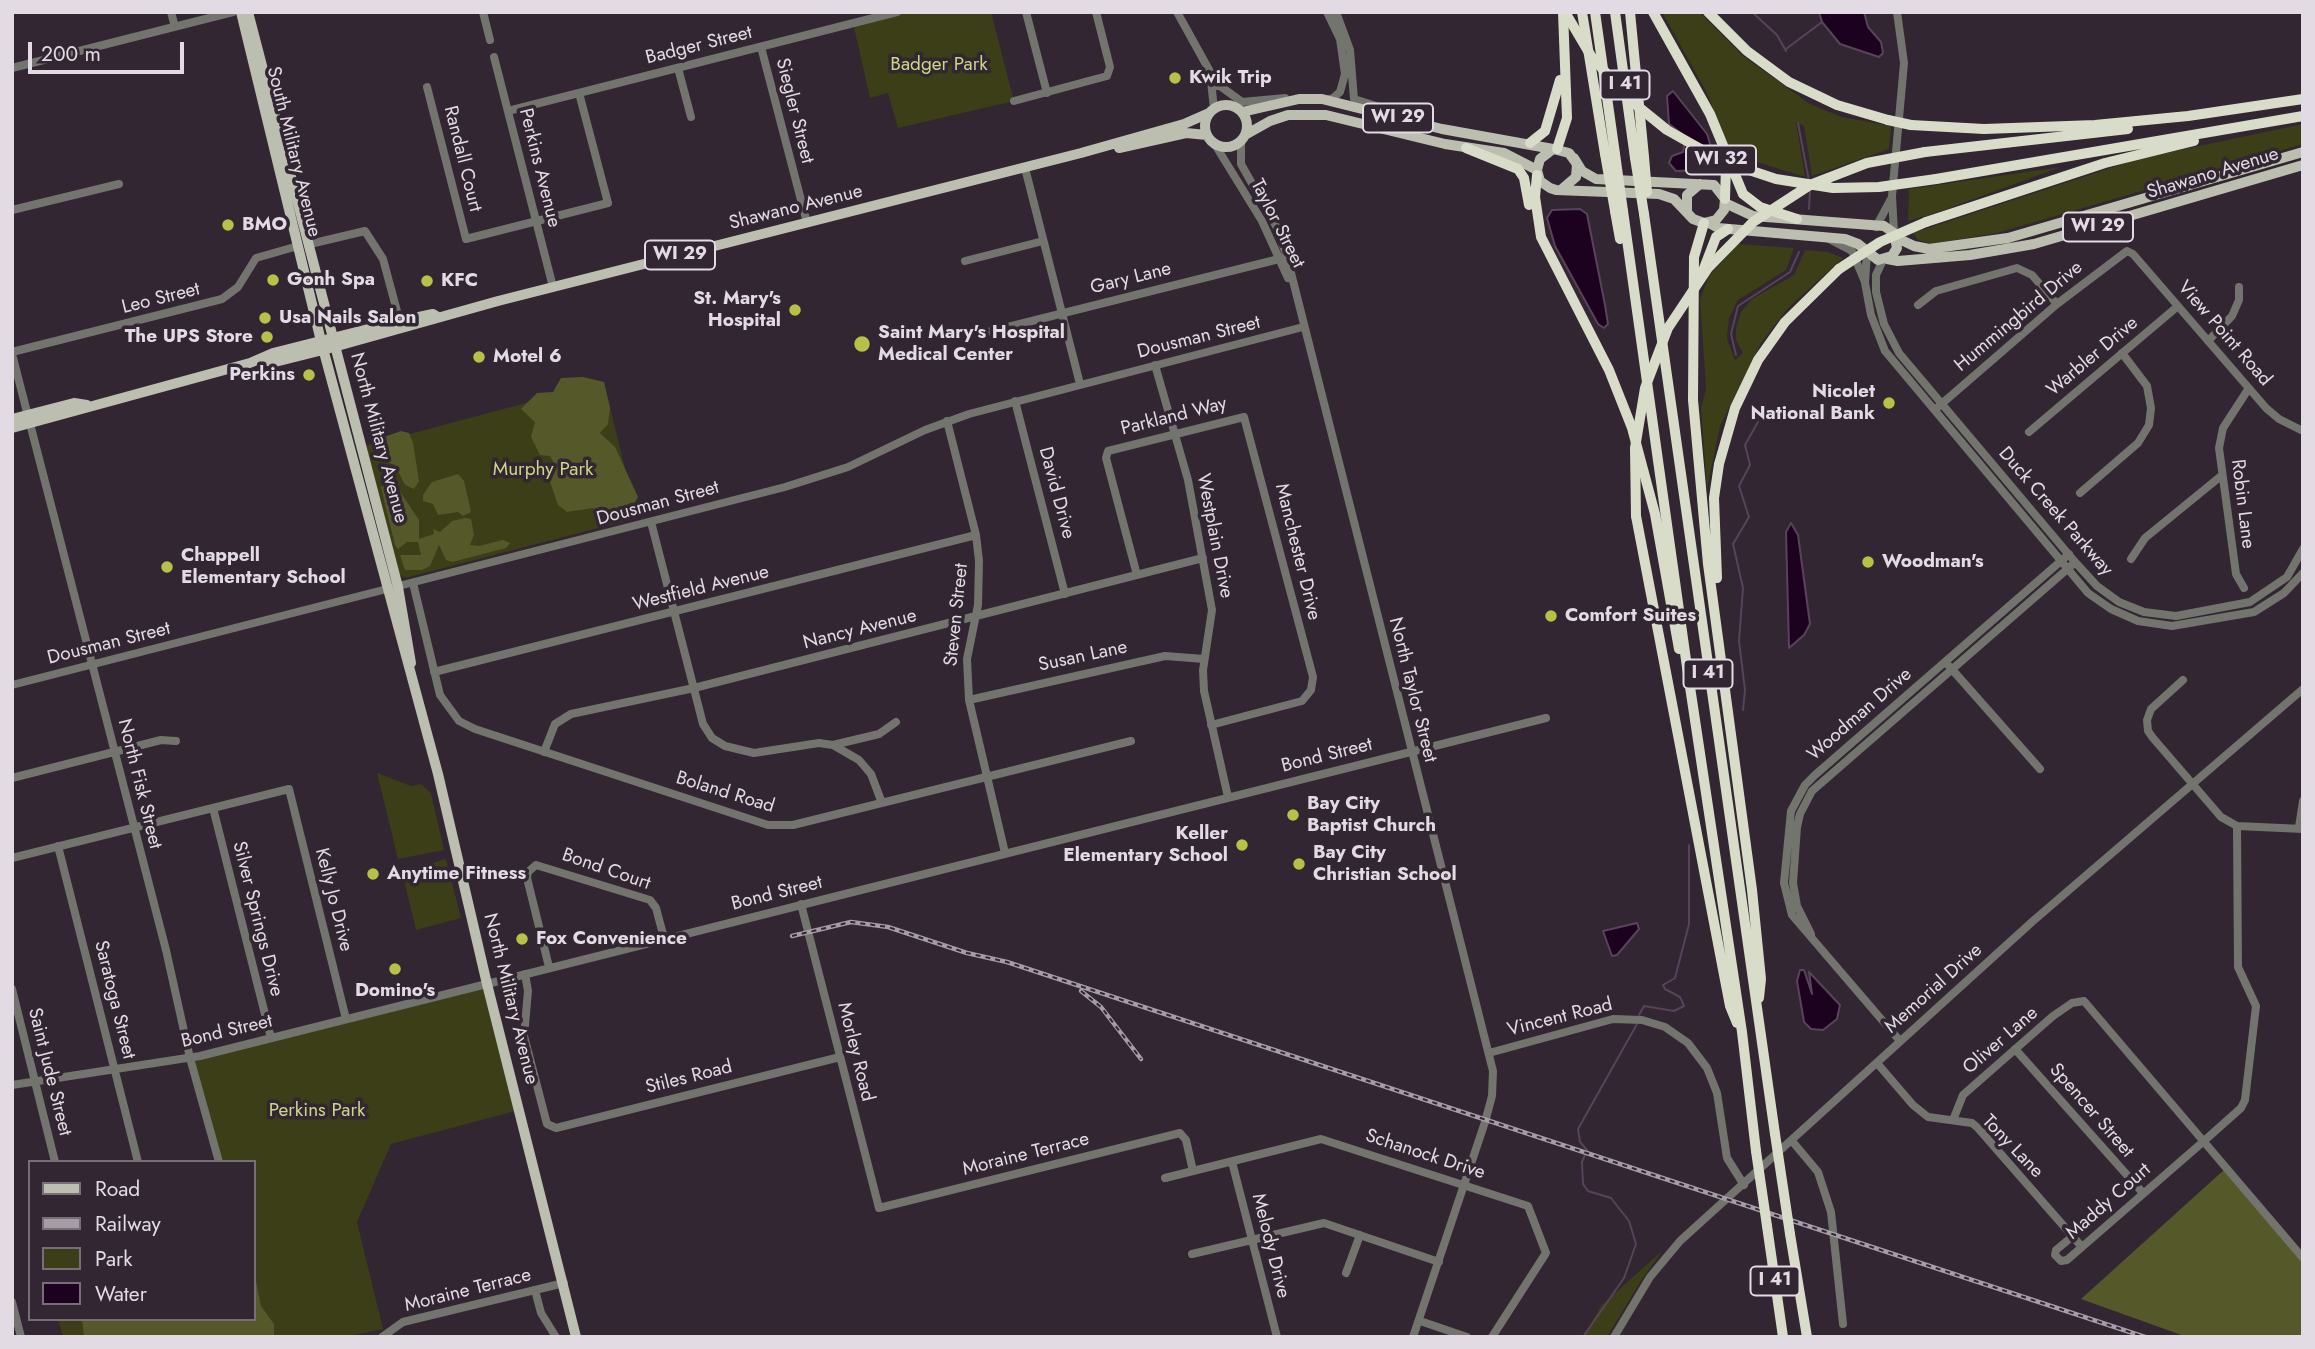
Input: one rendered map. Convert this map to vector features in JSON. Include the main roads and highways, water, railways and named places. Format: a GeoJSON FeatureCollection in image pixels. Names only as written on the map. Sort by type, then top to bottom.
{"type":"FeatureCollection","features":[{"type":"Feature","properties":{"kind":"highway"},"geometry":{"type":"LineString","coordinates":[[1555,149],[1566,127],[1564,12]]}},
{"type":"Feature","properties":{"kind":"highway","name":"WI 32"},"geometry":{"type":"LineString","coordinates":[[1564,12],[1591,56],[1630,100],[1667,130],[1722,161],[1786,181],[1833,188],[1886,187],[2303,116]]}},
{"type":"Feature","properties":{"kind":"highway"},"geometry":{"type":"LineString","coordinates":[[1582,12],[1610,154]]}},
{"type":"Feature","properties":{"kind":"highway","name":"I 41"},"geometry":{"type":"LineString","coordinates":[[1595,12],[1610,154],[1638,318],[1742,1032],[1783,1337]]}},
{"type":"Feature","properties":{"kind":"highway","name":"I 41"},"geometry":{"type":"LineString","coordinates":[[1615,12],[1640,157],[1657,299],[1757,1015],[1807,1337]]}},
{"type":"Feature","properties":{"kind":"highway"},"geometry":{"type":"LineString","coordinates":[[1630,12],[1640,157]]}},
{"type":"Feature","properties":{"kind":"highway"},"geometry":{"type":"LineString","coordinates":[[1653,12],[1719,133],[1735,178],[1745,197],[1759,207],[1797,219]]}},
{"type":"Feature","properties":{"kind":"highway"},"geometry":{"type":"LineString","coordinates":[[1708,12],[1746,51],[1789,82],[1837,105],[1911,125],[1984,129],[2095,125],[2188,116],[2303,99]]}},
{"type":"Feature","properties":{"kind":"highway"},"geometry":{"type":"LineString","coordinates":[[1530,143],[1541,138],[1550,120],[1565,64]]}},
{"type":"Feature","properties":{"kind":"highway"},"geometry":{"type":"LineString","coordinates":[[1742,1032],[1730,1006],[1636,516],[1635,448],[1645,387],[1668,328],[1708,268],[1753,222],[1810,185],[1867,163],[1924,152],[2133,129],[2303,99]]}},
{"type":"Feature","properties":{"kind":"highway"},"geometry":{"type":"LineString","coordinates":[[1719,650],[1722,635],[1714,515],[1725,436],[1741,392],[1767,346],[1794,311],[1839,269],[1880,242],[1926,222],[2114,161],[2261,127],[2272,122]]}},
{"type":"Feature","properties":{"kind":"highway"},"geometry":{"type":"LineString","coordinates":[[1719,133],[1728,178],[1725,201]]}},
{"type":"Feature","properties":{"kind":"highway"},"geometry":{"type":"LineString","coordinates":[[1466,148],[1513,165],[1522,173],[1541,237],[1609,370],[1632,428],[1655,514],[1676,641],[1687,667]]}},
{"type":"Feature","properties":{"kind":"highway"},"geometry":{"type":"LineString","coordinates":[[1537,173],[1535,197],[1541,237]]}},
{"type":"Feature","properties":{"kind":"highway"},"geometry":{"type":"LineString","coordinates":[[1707,223],[1695,248],[1693,414],[1719,650],[1761,979],[1757,1015]]}},
{"type":"Feature","properties":{"kind":"highway"},"geometry":{"type":"LineString","coordinates":[[1694,306],[1713,244],[1720,233],[1728,229]]}},
{"type":"Feature","properties":{"kind":"main road","name":"South Military Avenue"},"geometry":{"type":"LineString","coordinates":[[241,12],[298,246],[328,344]]}},
{"type":"Feature","properties":{"kind":"main road","name":"South Military Avenue"},"geometry":{"type":"LineString","coordinates":[[248,12],[310,244],[328,344]]}},
{"type":"Feature","properties":{"kind":"main road","name":"WI 29"},"geometry":{"type":"LineString","coordinates":[[1212,111],[1233,106],[1242,112],[1299,99],[1324,99],[1430,126],[1555,149]]}},
{"type":"Feature","properties":{"kind":"main road"},"geometry":{"type":"LineString","coordinates":[[1210,139],[1205,124],[1212,111]]}},
{"type":"Feature","properties":{"kind":"main road","name":"Shawano Avenue"},"geometry":{"type":"LineString","coordinates":[[12,428],[74,403],[88,405],[261,360],[273,353],[328,344],[433,314],[438,317],[1025,168],[1184,124],[1212,111]]}},
{"type":"Feature","properties":{"kind":"main road"},"geometry":{"type":"LineString","coordinates":[[1242,112],[1247,123],[1243,138]]}},
{"type":"Feature","properties":{"kind":"main road","name":"WI 29"},"geometry":{"type":"LineString","coordinates":[[1210,139],[1227,147],[1270,121],[1307,113],[1340,117],[1466,148],[1514,156],[1537,173]]}},
{"type":"Feature","properties":{"kind":"main road","name":"Shawano Avenue"},"geometry":{"type":"LineString","coordinates":[[1081,153],[1155,142],[1186,133],[1210,139]]}},
{"type":"Feature","properties":{"kind":"main road"},"geometry":{"type":"LineString","coordinates":[[1555,149],[1574,159],[1582,171],[1596,178],[1702,184],[1719,188],[1725,201],[1753,216],[1884,226],[1896,235],[1895,252],[1885,259],[1874,258],[1851,240],[1718,228],[1689,215],[1674,199],[1659,194],[1549,188],[1537,173],[1539,159],[1555,149]]}},
{"type":"Feature","properties":{"kind":"main road","name":"Shawano Avenue"},"geometry":{"type":"LineString","coordinates":[[1896,235],[1914,246],[1929,249],[2008,238],[2303,152]]}},
{"type":"Feature","properties":{"kind":"main road"},"geometry":{"type":"LineString","coordinates":[[1562,189],[1576,177],[1574,159]]}},
{"type":"Feature","properties":{"kind":"main road","name":"Shawano Avenue"},"geometry":{"type":"LineString","coordinates":[[1885,259],[1898,261],[1970,255],[2034,244],[2303,165]]}},
{"type":"Feature","properties":{"kind":"main road"},"geometry":{"type":"LineString","coordinates":[[1689,215],[1687,195],[1702,184]]}},
{"type":"Feature","properties":{"kind":"main road"},"geometry":{"type":"LineString","coordinates":[[1707,223],[1721,216],[1725,201]]}},
{"type":"Feature","properties":{"kind":"main road"},"geometry":{"type":"LineString","coordinates":[[1866,251],[1865,237],[1875,227]]}},
{"type":"Feature","properties":{"kind":"main road","name":"North Military Avenue"},"geometry":{"type":"LineString","coordinates":[[328,344],[358,431],[393,588]]}},
{"type":"Feature","properties":{"kind":"main road","name":"North Military Avenue"},"geometry":{"type":"LineString","coordinates":[[328,344],[412,650],[411,670],[576,1337]]}},
{"type":"Feature","properties":{"kind":"main road","name":"Shawano Avenue"},"geometry":{"type":"LineString","coordinates":[[12,419],[29,419]]}},
{"type":"Feature","properties":{"kind":"water"},"geometry":{"type":"Polygon","coordinates":[[[1819,12],[1864,12],[1868,27],[1881,42],[1883,53],[1879,57],[1840,44],[1822,22],[1819,12]]]}},
{"type":"Feature","properties":{"kind":"water"},"geometry":{"type":"Polygon","coordinates":[[[1673,91],[1707,134],[1711,147],[1707,167],[1702,170],[1676,171],[1669,163],[1672,156],[1683,152],[1686,137],[1669,124],[1667,96],[1673,91]]]}},
{"type":"Feature","properties":{"kind":"water"},"geometry":{"type":"Polygon","coordinates":[[[1580,209],[1587,214],[1608,324],[1604,328],[1598,324],[1555,246],[1547,218],[1552,210],[1580,209]]]}},
{"type":"Feature","properties":{"kind":"water"},"geometry":{"type":"Polygon","coordinates":[[[1791,523],[1798,535],[1810,624],[1804,635],[1789,648],[1786,532],[1791,523]]]}},
{"type":"Feature","properties":{"kind":"water"},"geometry":{"type":"Polygon","coordinates":[[[1637,923],[1639,929],[1617,955],[1612,956],[1603,931],[1637,923]]]}},
{"type":"Feature","properties":{"kind":"water"},"geometry":{"type":"Polygon","coordinates":[[[1800,970],[1804,970],[1812,994],[1809,972],[1840,1005],[1837,1019],[1823,1030],[1811,1029],[1804,1022],[1797,981],[1800,970]]]}},
{"type":"Feature","properties":{"kind":"waterway"},"geometry":{"type":"LineString","coordinates":[[1752,12],[1777,35],[1786,51]]}},
{"type":"Feature","properties":{"kind":"waterway"},"geometry":{"type":"LineString","coordinates":[[1786,49],[1822,22]]}},
{"type":"Feature","properties":{"kind":"waterway"},"geometry":{"type":"LineString","coordinates":[[1798,123],[1809,181]]}},
{"type":"Feature","properties":{"kind":"waterway"},"geometry":{"type":"LineString","coordinates":[[1809,209],[1810,190]]}},
{"type":"Feature","properties":{"kind":"waterway"},"geometry":{"type":"LineString","coordinates":[[1736,355],[1731,334],[1738,306],[1790,272],[1799,252]]}},
{"type":"Feature","properties":{"kind":"waterway"},"geometry":{"type":"LineString","coordinates":[[1743,710],[1745,690],[1739,641],[1743,588],[1733,544],[1749,517],[1739,486],[1750,465],[1745,445],[1758,422],[1753,403]]}},
{"type":"Feature","properties":{"kind":"waterway"},"geometry":{"type":"LineString","coordinates":[[1639,1015],[1644,1006],[1674,1011],[1684,1006],[1680,997],[1665,989],[1663,985],[1675,978],[1689,924],[1689,845]]}},
{"type":"Feature","properties":{"kind":"waterway"},"geometry":{"type":"LineString","coordinates":[[1583,1337],[1624,1278],[1636,1244],[1629,1221],[1611,1198],[1588,1191],[1583,1184],[1582,1162],[1587,1150],[1580,1142],[1578,1129],[1637,1024]]}},
{"type":"Feature","properties":{"kind":"railway"},"geometry":{"type":"LineString","coordinates":[[792,936],[851,922],[888,927],[967,953],[1007,962],[2145,1337]]}},
{"type":"Feature","properties":{"kind":"railway"},"geometry":{"type":"LineString","coordinates":[[1081,991],[1101,1007],[1141,1059]]}},
{"type":"Feature","properties":{"kind":"place","name":"Kwik Trip"},"geometry":{"type":"Point","coordinates":[1175,78]}},
{"type":"Feature","properties":{"kind":"place","name":"BMO"},"geometry":{"type":"Point","coordinates":[228,225]}},
{"type":"Feature","properties":{"kind":"place","name":"Gonh Spa"},"geometry":{"type":"Point","coordinates":[273,280]}},
{"type":"Feature","properties":{"kind":"place","name":"KFC"},"geometry":{"type":"Point","coordinates":[427,281]}},
{"type":"Feature","properties":{"kind":"place","name":"St. Mary's Hospital"},"geometry":{"type":"Point","coordinates":[795,310]}},
{"type":"Feature","properties":{"kind":"place","name":"Usa Nails Salon"},"geometry":{"type":"Point","coordinates":[265,318]}},
{"type":"Feature","properties":{"kind":"place","name":"The UPS Store"},"geometry":{"type":"Point","coordinates":[267,337]}},
{"type":"Feature","properties":{"kind":"place","name":"Saint Mary's Hospital Medical Center"},"geometry":{"type":"Point","coordinates":[862,344]}},
{"type":"Feature","properties":{"kind":"place","name":"Motel 6"},"geometry":{"type":"Point","coordinates":[479,357]}},
{"type":"Feature","properties":{"kind":"place","name":"Perkins"},"geometry":{"type":"Point","coordinates":[309,375]}},
{"type":"Feature","properties":{"kind":"place","name":"Nicolet National Bank"},"geometry":{"type":"Point","coordinates":[1889,403]}},
{"type":"Feature","properties":{"kind":"place","name":"Woodman's"},"geometry":{"type":"Point","coordinates":[1868,562]}},
{"type":"Feature","properties":{"kind":"place","name":"Chappell Elementary School"},"geometry":{"type":"Point","coordinates":[167,567]}},
{"type":"Feature","properties":{"kind":"place","name":"Comfort Suites"},"geometry":{"type":"Point","coordinates":[1551,616]}},
{"type":"Feature","properties":{"kind":"place","name":"Bay City Baptist Church"},"geometry":{"type":"Point","coordinates":[1293,815]}},
{"type":"Feature","properties":{"kind":"place","name":"Keller Elementary School"},"geometry":{"type":"Point","coordinates":[1242,845]}},
{"type":"Feature","properties":{"kind":"place","name":"Bay City Christian School"},"geometry":{"type":"Point","coordinates":[1299,864]}},
{"type":"Feature","properties":{"kind":"place","name":"Anytime Fitness"},"geometry":{"type":"Point","coordinates":[373,874]}},
{"type":"Feature","properties":{"kind":"place","name":"Fox Convenience"},"geometry":{"type":"Point","coordinates":[522,939]}},
{"type":"Feature","properties":{"kind":"place","name":"Domino's"},"geometry":{"type":"Point","coordinates":[395,969]}},
{"type":"Feature","properties":{"kind":"park label","name":"Badger Park"},"geometry":{"type":"Point","coordinates":[939,65]}},
{"type":"Feature","properties":{"kind":"park label","name":"Murphy Park"},"geometry":{"type":"Point","coordinates":[543,470]}},
{"type":"Feature","properties":{"kind":"park label","name":"Perkins Park"},"geometry":{"type":"Point","coordinates":[317,1111]}}]}
